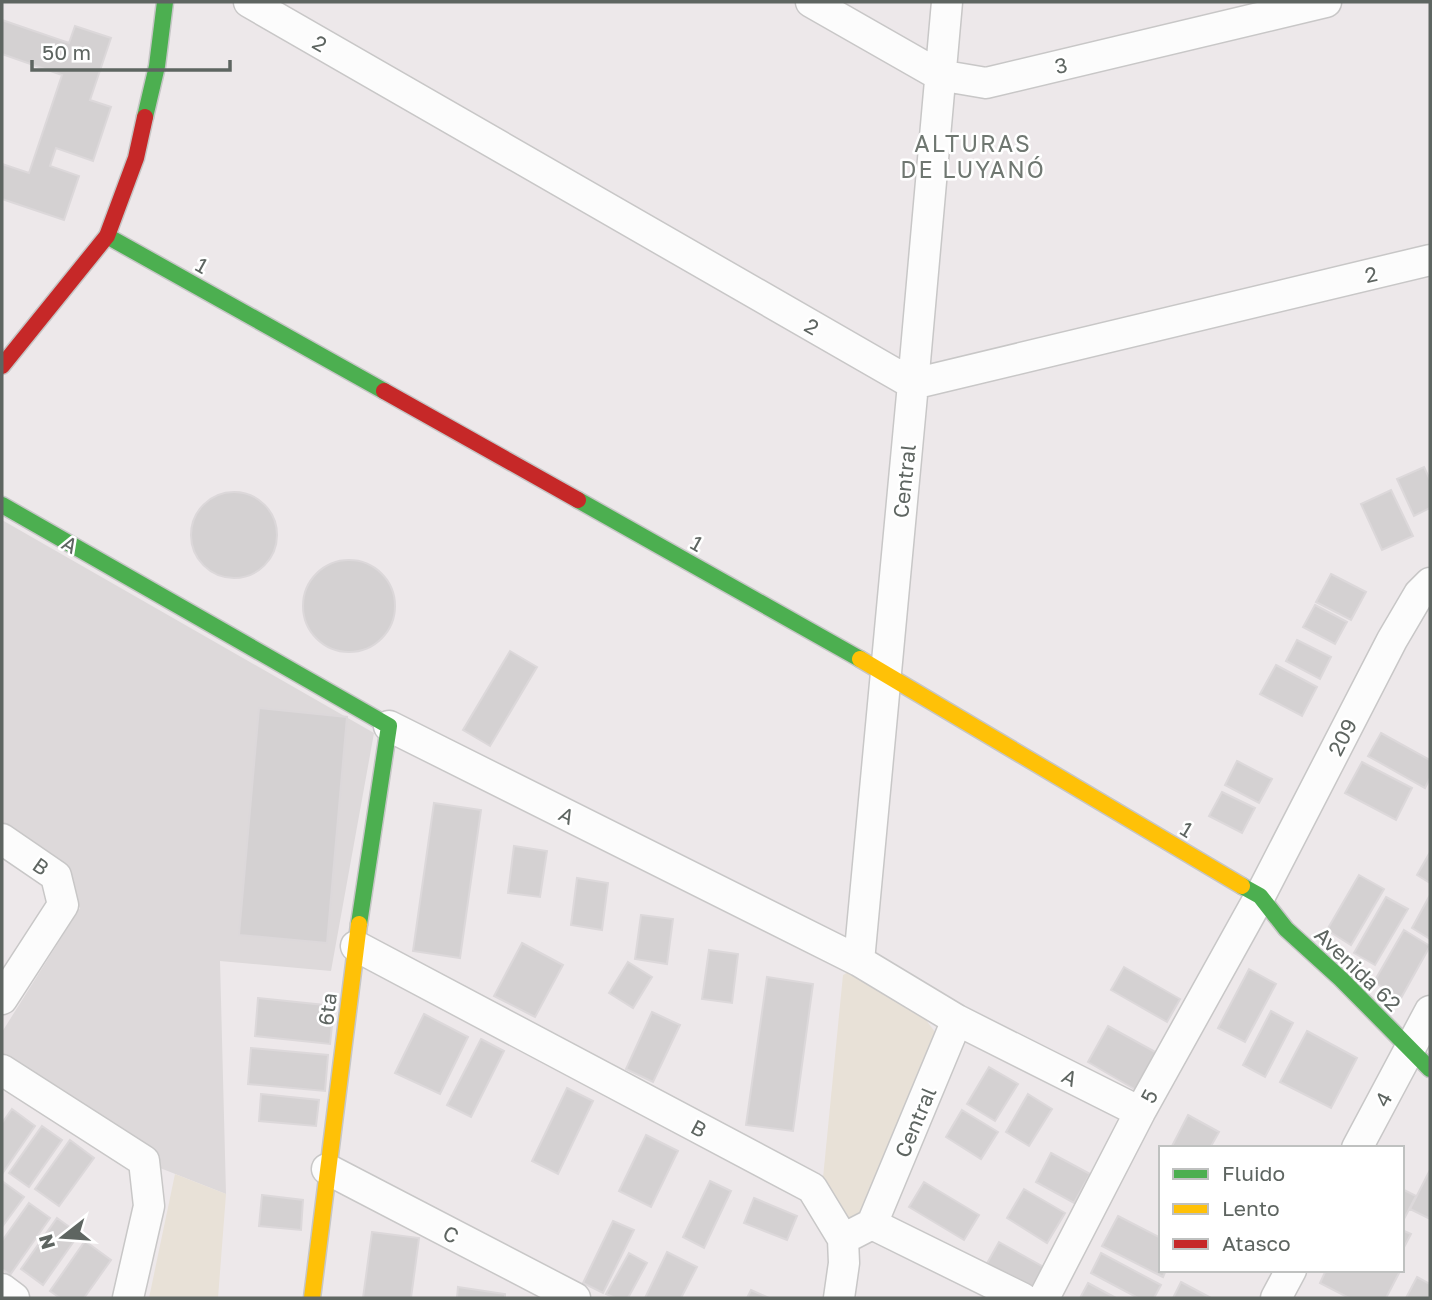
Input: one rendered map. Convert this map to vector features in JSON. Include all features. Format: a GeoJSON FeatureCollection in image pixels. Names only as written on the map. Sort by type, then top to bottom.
{"type":"FeatureCollection","features":[{"type":"Feature","properties":{"kind":"street"},"geometry":{"type":"LineString","coordinates":[[2,366],[107,236],[136,158],[157,66],[165,2]]}},
{"type":"Feature","properties":{"kind":"street","name":"2"},"geometry":{"type":"LineString","coordinates":[[249,2],[914,384],[1430,260]]}},
{"type":"Feature","properties":{"kind":"street","name":"3"},"geometry":{"type":"LineString","coordinates":[[811,2],[939,75],[986,83],[1326,2]]}},
{"type":"Feature","properties":{"kind":"street","name":"Central"},"geometry":{"type":"LineString","coordinates":[[859,961],[947,2]]}},
{"type":"Feature","properties":{"kind":"street","name":"1"},"geometry":{"type":"LineString","coordinates":[[107,236],[885,673],[1260,897]]}},
{"type":"Feature","properties":{"kind":"street","name":"A"},"geometry":{"type":"LineString","coordinates":[[2,505],[389,726],[859,961],[957,1020],[1140,1112]]}},
{"type":"Feature","properties":{"kind":"street","name":"209"},"geometry":{"type":"LineString","coordinates":[[1260,897],[1392,640],[1419,594],[1430,583]]}},
{"type":"Feature","properties":{"kind":"street","name":"6ta"},"geometry":{"type":"LineString","coordinates":[[312,1298],[356,946],[389,726]]}},
{"type":"Feature","properties":{"kind":"street","name":"B"},"geometry":{"type":"LineString","coordinates":[[2,839],[56,876],[64,905],[2,999]]}},
{"type":"Feature","properties":{"kind":"street","name":"Avenida 62"},"geometry":{"type":"LineString","coordinates":[[1260,897],[1286,929],[1341,979],[1420,1059]]}},
{"type":"Feature","properties":{"kind":"street","name":"5"},"geometry":{"type":"LineString","coordinates":[[1044,1298],[1140,1112],[1260,897]]}},
{"type":"Feature","properties":{"kind":"street","name":"B"},"geometry":{"type":"LineString","coordinates":[[356,946],[812,1188],[843,1240]]}},
{"type":"Feature","properties":{"kind":"street","name":"4"},"geometry":{"type":"LineString","coordinates":[[1358,1146],[1420,1059],[1430,1011]]}},
{"type":"Feature","properties":{"kind":"street","name":"Central"},"geometry":{"type":"LineString","coordinates":[[872,1224],[957,1020]]}},
{"type":"Feature","properties":{"kind":"street"},"geometry":{"type":"LineString","coordinates":[[2,1070],[144,1161],[149,1206],[128,1298]]}},
{"type":"Feature","properties":{"kind":"street","name":"C"},"geometry":{"type":"LineString","coordinates":[[327,1169],[575,1298]]}},
{"type":"Feature","properties":{"kind":"street"},"geometry":{"type":"LineString","coordinates":[[839,1298],[844,1263],[843,1240],[872,1224],[1022,1298]]}},
{"type":"Feature","properties":{"kind":"street"},"geometry":{"type":"LineString","coordinates":[[1276,1298],[1290,1272]]}},
{"type":"Feature","properties":{"kind":"street"},"geometry":{"type":"LineString","coordinates":[[2,1289],[14,1298]]}},
{"type":"Feature","properties":{"kind":"shaded area"},"geometry":{"type":"Polygon","coordinates":[[[2,520],[374,733],[331,971],[220,961],[226,1194],[122,1153],[2,1071],[2,1032],[80,908],[2,847],[2,520]]]}},
{"type":"Feature","properties":{"kind":"shaded area"},"geometry":{"type":"Polygon","coordinates":[[[854,969],[911,1000],[935,1032],[861,1220],[845,1222],[823,1178],[843,975],[854,969]]]}},
{"type":"Feature","properties":{"kind":"shaded area"},"geometry":{"type":"Polygon","coordinates":[[[175,1174],[226,1194],[218,1298],[149,1298],[175,1174]]]}},
{"type":"Feature","properties":{"kind":"building"},"geometry":{"type":"Polygon","coordinates":[[[2,20],[69,43],[75,26],[111,38],[90,100],[111,107],[93,161],[56,148],[50,166],[79,176],[64,220],[2,199],[2,164],[29,173],[62,75],[2,54],[2,20]]]}},
{"type":"Feature","properties":{"kind":"building"},"geometry":{"type":"Polygon","coordinates":[[[1424,467],[1430,480],[1430,508],[1414,516],[1397,479],[1424,467]]]}},
{"type":"Feature","properties":{"kind":"building"},"geometry":{"type":"Polygon","coordinates":[[[1391,490],[1413,536],[1382,550],[1361,504],[1391,490]]]}},
{"type":"Feature","properties":{"kind":"building"},"geometry":{"type":"Polygon","coordinates":[[[234,492],[258,499],[270,511],[277,535],[270,559],[258,571],[234,578],[210,571],[198,559],[191,535],[198,511],[210,499],[234,492]]]}},
{"type":"Feature","properties":{"kind":"building"},"geometry":{"type":"Polygon","coordinates":[[[349,560],[366,564],[381,574],[391,589],[395,606],[391,623],[381,638],[366,648],[349,652],[332,648],[317,638],[307,623],[303,606],[307,589],[317,574],[332,564],[349,560]]]}},
{"type":"Feature","properties":{"kind":"building"},"geometry":{"type":"Polygon","coordinates":[[[1331,574],[1366,592],[1351,620],[1316,602],[1331,574]]]}},
{"type":"Feature","properties":{"kind":"building"},"geometry":{"type":"Polygon","coordinates":[[[1315,605],[1347,622],[1335,644],[1303,627],[1315,605]]]}},
{"type":"Feature","properties":{"kind":"building"},"geometry":{"type":"Polygon","coordinates":[[[1297,640],[1331,657],[1320,679],[1286,661],[1297,640]]]}},
{"type":"Feature","properties":{"kind":"building"},"geometry":{"type":"Polygon","coordinates":[[[510,651],[537,667],[490,746],[463,730],[510,651]]]}},
{"type":"Feature","properties":{"kind":"building"},"geometry":{"type":"Polygon","coordinates":[[[1276,665],[1317,687],[1302,716],[1260,694],[1276,665]]]}},
{"type":"Feature","properties":{"kind":"building"},"geometry":{"type":"Polygon","coordinates":[[[259,708],[347,717],[327,943],[239,935],[259,708]]]}},
{"type":"Feature","properties":{"kind":"building"},"geometry":{"type":"Polygon","coordinates":[[[1381,733],[1430,760],[1430,778],[1425,788],[1368,756],[1381,733]]]}},
{"type":"Feature","properties":{"kind":"building"},"geometry":{"type":"Polygon","coordinates":[[[1237,761],[1272,779],[1259,803],[1225,785],[1237,761]]]}},
{"type":"Feature","properties":{"kind":"building"},"geometry":{"type":"Polygon","coordinates":[[[1362,762],[1412,788],[1396,820],[1345,793],[1362,762]]]}},
{"type":"Feature","properties":{"kind":"building"},"geometry":{"type":"Polygon","coordinates":[[[1222,792],[1255,808],[1242,833],[1209,816],[1222,792]]]}},
{"type":"Feature","properties":{"kind":"building"},"geometry":{"type":"Polygon","coordinates":[[[434,803],[481,810],[460,958],[413,951],[434,803]]]}},
{"type":"Feature","properties":{"kind":"building"},"geometry":{"type":"Polygon","coordinates":[[[514,846],[547,851],[540,897],[508,893],[514,846]]]}},
{"type":"Feature","properties":{"kind":"building"},"geometry":{"type":"Polygon","coordinates":[[[1430,855],[1430,883],[1417,875],[1430,855]]]}},
{"type":"Feature","properties":{"kind":"building"},"geometry":{"type":"Polygon","coordinates":[[[1359,875],[1384,889],[1351,945],[1327,930],[1359,875]]]}},
{"type":"Feature","properties":{"kind":"building"},"geometry":{"type":"Polygon","coordinates":[[[577,878],[608,883],[602,930],[571,925],[577,878]]]}},
{"type":"Feature","properties":{"kind":"building"},"geometry":{"type":"Polygon","coordinates":[[[1430,895],[1430,939],[1412,928],[1430,895]]]}},
{"type":"Feature","properties":{"kind":"building"},"geometry":{"type":"Polygon","coordinates":[[[1386,897],[1408,909],[1375,965],[1354,953],[1386,897]]]}},
{"type":"Feature","properties":{"kind":"building"},"geometry":{"type":"Polygon","coordinates":[[[641,915],[673,919],[667,964],[635,959],[641,915]]]}},
{"type":"Feature","properties":{"kind":"building"},"geometry":{"type":"Polygon","coordinates":[[[1404,930],[1430,946],[1401,998],[1374,982],[1404,930]]]}},
{"type":"Feature","properties":{"kind":"building"},"geometry":{"type":"Polygon","coordinates":[[[522,943],[563,965],[535,1017],[494,996],[522,943]]]}},
{"type":"Feature","properties":{"kind":"building"},"geometry":{"type":"Polygon","coordinates":[[[709,950],[738,954],[732,1003],[702,999],[709,950]]]}},
{"type":"Feature","properties":{"kind":"building"},"geometry":{"type":"Polygon","coordinates":[[[628,962],[652,977],[633,1008],[609,993],[628,962]]]}},
{"type":"Feature","properties":{"kind":"building"},"geometry":{"type":"Polygon","coordinates":[[[1124,967],[1180,999],[1167,1022],[1111,990],[1124,967]]]}},
{"type":"Feature","properties":{"kind":"building"},"geometry":{"type":"Polygon","coordinates":[[[1249,969],[1276,984],[1245,1042],[1218,1028],[1249,969]]]}},
{"type":"Feature","properties":{"kind":"building"},"geometry":{"type":"Polygon","coordinates":[[[767,977],[813,984],[793,1131],[746,1125],[767,977]]]}},
{"type":"Feature","properties":{"kind":"building"},"geometry":{"type":"Polygon","coordinates":[[[258,998],[334,1006],[330,1044],[255,1036],[258,998]]]}},
{"type":"Feature","properties":{"kind":"building"},"geometry":{"type":"Polygon","coordinates":[[[1271,1011],[1293,1023],[1265,1077],[1243,1065],[1271,1011]]]}},
{"type":"Feature","properties":{"kind":"building"},"geometry":{"type":"Polygon","coordinates":[[[652,1012],[680,1025],[653,1082],[626,1069],[652,1012]]]}},
{"type":"Feature","properties":{"kind":"building"},"geometry":{"type":"Polygon","coordinates":[[[424,1014],[468,1037],[440,1094],[395,1073],[424,1014]]]}},
{"type":"Feature","properties":{"kind":"building"},"geometry":{"type":"Polygon","coordinates":[[[1108,1026],[1157,1053],[1136,1090],[1088,1062],[1108,1026]]]}},
{"type":"Feature","properties":{"kind":"building"},"geometry":{"type":"Polygon","coordinates":[[[1307,1031],[1357,1058],[1331,1108],[1280,1082],[1307,1031]]]}},
{"type":"Feature","properties":{"kind":"building"},"geometry":{"type":"Polygon","coordinates":[[[481,1039],[504,1051],[471,1117],[447,1105],[481,1039]]]}},
{"type":"Feature","properties":{"kind":"building"},"geometry":{"type":"Polygon","coordinates":[[[251,1048],[328,1055],[325,1091],[248,1084],[251,1048]]]}},
{"type":"Feature","properties":{"kind":"building"},"geometry":{"type":"Polygon","coordinates":[[[989,1067],[1018,1084],[995,1121],[967,1104],[989,1067]]]}},
{"type":"Feature","properties":{"kind":"building"},"geometry":{"type":"Polygon","coordinates":[[[567,1088],[593,1101],[558,1174],[532,1161],[567,1088]]]}},
{"type":"Feature","properties":{"kind":"building"},"geometry":{"type":"Polygon","coordinates":[[[261,1094],[319,1100],[316,1126],[259,1121],[261,1094]]]}},
{"type":"Feature","properties":{"kind":"building"},"geometry":{"type":"Polygon","coordinates":[[[1028,1094],[1052,1109],[1029,1146],[1006,1132],[1028,1094]]]}},
{"type":"Feature","properties":{"kind":"building"},"geometry":{"type":"Polygon","coordinates":[[[12,1109],[35,1126],[2,1174],[2,1123],[12,1109]]]}},
{"type":"Feature","properties":{"kind":"building"},"geometry":{"type":"Polygon","coordinates":[[[962,1110],[998,1132],[981,1159],[946,1137],[962,1110]]]}},
{"type":"Feature","properties":{"kind":"building"},"geometry":{"type":"Polygon","coordinates":[[[1188,1115],[1219,1132],[1211,1146],[1172,1146],[1188,1115]]]}},
{"type":"Feature","properties":{"kind":"building"},"geometry":{"type":"Polygon","coordinates":[[[42,1126],[62,1140],[29,1187],[9,1173],[42,1126]]]}},
{"type":"Feature","properties":{"kind":"building"},"geometry":{"type":"Polygon","coordinates":[[[646,1135],[678,1151],[651,1207],[619,1191],[646,1135]]]}},
{"type":"Feature","properties":{"kind":"building"},"geometry":{"type":"Polygon","coordinates":[[[70,1140],[94,1158],[59,1206],[35,1189],[70,1140]]]}},
{"type":"Feature","properties":{"kind":"building"},"geometry":{"type":"Polygon","coordinates":[[[1051,1153],[1090,1174],[1074,1203],[1036,1182],[1051,1153]]]}},
{"type":"Feature","properties":{"kind":"building"},"geometry":{"type":"Polygon","coordinates":[[[1430,1170],[1430,1219],[1410,1209],[1430,1170]]]}},
{"type":"Feature","properties":{"kind":"building"},"geometry":{"type":"Polygon","coordinates":[[[2,1181],[24,1197],[2,1227],[2,1181]]]}},
{"type":"Feature","properties":{"kind":"building"},"geometry":{"type":"Polygon","coordinates":[[[710,1181],[731,1191],[704,1248],[683,1237],[710,1181]]]}},
{"type":"Feature","properties":{"kind":"building"},"geometry":{"type":"Polygon","coordinates":[[[924,1182],[979,1215],[964,1240],[909,1207],[924,1182]]]}},
{"type":"Feature","properties":{"kind":"building"},"geometry":{"type":"Polygon","coordinates":[[[1024,1189],[1065,1213],[1047,1243],[1007,1218],[1024,1189]]]}},
{"type":"Feature","properties":{"kind":"building"},"geometry":{"type":"Polygon","coordinates":[[[1404,1190],[1416,1196],[1404,1219],[1404,1190]]]}},
{"type":"Feature","properties":{"kind":"building"},"geometry":{"type":"Polygon","coordinates":[[[262,1195],[303,1200],[301,1230],[259,1226],[262,1195]]]}},
{"type":"Feature","properties":{"kind":"building"},"geometry":{"type":"Polygon","coordinates":[[[754,1198],[797,1216],[787,1240],[744,1223],[754,1198]]]}},
{"type":"Feature","properties":{"kind":"building"},"geometry":{"type":"Polygon","coordinates":[[[29,1203],[50,1218],[10,1275],[2,1269],[2,1241],[29,1203]]]}},
{"type":"Feature","properties":{"kind":"building"},"geometry":{"type":"Polygon","coordinates":[[[1118,1216],[1159,1237],[1159,1272],[1165,1272],[1163,1277],[1102,1246],[1118,1216]]]}},
{"type":"Feature","properties":{"kind":"building"},"geometry":{"type":"Polygon","coordinates":[[[57,1218],[79,1234],[43,1285],[21,1269],[57,1218]]]}},
{"type":"Feature","properties":{"kind":"building"},"geometry":{"type":"Polygon","coordinates":[[[613,1221],[634,1230],[603,1293],[583,1283],[613,1221]]]}},
{"type":"Feature","properties":{"kind":"building"},"geometry":{"type":"Polygon","coordinates":[[[1404,1231],[1411,1234],[1404,1247],[1404,1231]]]}},
{"type":"Feature","properties":{"kind":"building"},"geometry":{"type":"Polygon","coordinates":[[[372,1232],[419,1238],[411,1298],[363,1298],[372,1232]]]}},
{"type":"Feature","properties":{"kind":"building"},"geometry":{"type":"Polygon","coordinates":[[[85,1241],[111,1260],[84,1298],[60,1298],[50,1291],[85,1241]]]}},
{"type":"Feature","properties":{"kind":"building"},"geometry":{"type":"Polygon","coordinates":[[[999,1242],[1047,1269],[1034,1292],[986,1265],[999,1242]]]}},
{"type":"Feature","properties":{"kind":"building"},"geometry":{"type":"Polygon","coordinates":[[[667,1252],[697,1267],[681,1298],[645,1298],[667,1252]]]}},
{"type":"Feature","properties":{"kind":"building"},"geometry":{"type":"Polygon","coordinates":[[[629,1253],[647,1263],[628,1298],[615,1298],[606,1294],[629,1253]]]}},
{"type":"Feature","properties":{"kind":"building"},"geometry":{"type":"Polygon","coordinates":[[[1101,1253],[1161,1285],[1154,1298],[1138,1298],[1091,1273],[1101,1253]]]}},
{"type":"Feature","properties":{"kind":"building"},"geometry":{"type":"Polygon","coordinates":[[[1325,1272],[1399,1273],[1386,1298],[1349,1298],[1320,1283],[1325,1272]]]}},
{"type":"Feature","properties":{"kind":"building"},"geometry":{"type":"Polygon","coordinates":[[[1417,1277],[1430,1284],[1430,1298],[1406,1298],[1417,1277]]]}},
{"type":"Feature","properties":{"kind":"building"},"geometry":{"type":"Polygon","coordinates":[[[1181,1282],[1211,1298],[1173,1298],[1181,1282]]]}},
{"type":"Feature","properties":{"kind":"building"},"geometry":{"type":"Polygon","coordinates":[[[1088,1283],[1116,1298],[1080,1298],[1088,1283]]]}},
{"type":"Feature","properties":{"kind":"building"},"geometry":{"type":"Polygon","coordinates":[[[458,1287],[505,1294],[505,1298],[457,1298],[458,1287]]]}},
{"type":"Feature","properties":{"kind":"building"},"geometry":{"type":"Polygon","coordinates":[[[751,1290],[769,1298],[747,1298],[751,1290]]]}},
{"type":"Feature","properties":{"kind":"traffic: fast"},"geometry":{"type":"LineString","coordinates":[[145,117],[157,66],[165,2]]}},
{"type":"Feature","properties":{"kind":"traffic: fast"},"geometry":{"type":"LineString","coordinates":[[107,236],[384,391]]}},
{"type":"Feature","properties":{"kind":"traffic: fast"},"geometry":{"type":"LineString","coordinates":[[578,500],[860,659]]}},
{"type":"Feature","properties":{"kind":"traffic: fast"},"geometry":{"type":"LineString","coordinates":[[2,505],[389,726],[359,924]]}},
{"type":"Feature","properties":{"kind":"traffic: fast"},"geometry":{"type":"LineString","coordinates":[[1242,886],[1260,896],[1286,929],[1341,979],[1430,1069]]}},
{"type":"Feature","properties":{"kind":"traffic: slow"},"geometry":{"type":"LineString","coordinates":[[860,659],[1242,886]]}},
{"type":"Feature","properties":{"kind":"traffic: slow"},"geometry":{"type":"LineString","coordinates":[[312,1298],[359,924]]}},
{"type":"Feature","properties":{"kind":"traffic: jam"},"geometry":{"type":"LineString","coordinates":[[2,366],[107,236],[136,158],[145,117]]}},
{"type":"Feature","properties":{"kind":"traffic: jam"},"geometry":{"type":"LineString","coordinates":[[384,391],[578,500]]}},
{"type":"Feature","properties":{"kind":"district","name":"ALTURAS DE LUYANÓ"},"geometry":{"type":"Point","coordinates":[973,156]}}]}
